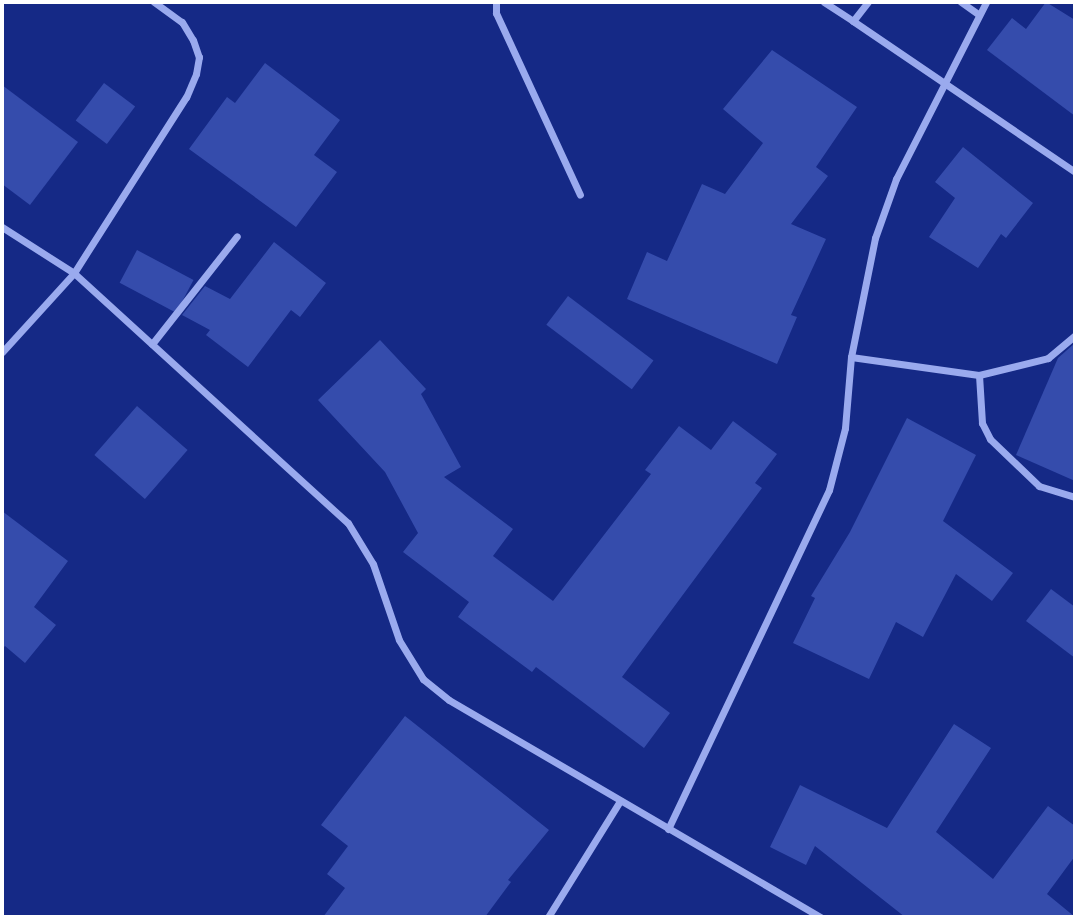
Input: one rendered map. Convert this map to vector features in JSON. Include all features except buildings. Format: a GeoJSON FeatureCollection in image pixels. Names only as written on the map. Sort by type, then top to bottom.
{"type":"FeatureCollection","features":[{"type":"Feature","properties":{"kind":"street"},"geometry":{"type":"LineString","coordinates":[[2,352],[74,273],[195,74],[199,57],[193,40],[182,22],[155,2]]}},
{"type":"Feature","properties":{"kind":"street"},"geometry":{"type":"LineString","coordinates":[[496,2],[496,13],[580,195]]}},
{"type":"Feature","properties":{"kind":"street"},"geometry":{"type":"LineString","coordinates":[[824,2],[1075,172]]}},
{"type":"Feature","properties":{"kind":"street"},"geometry":{"type":"LineString","coordinates":[[853,21],[868,2]]}},
{"type":"Feature","properties":{"kind":"street"},"geometry":{"type":"LineString","coordinates":[[961,2],[978,14]]}},
{"type":"Feature","properties":{"kind":"street"},"geometry":{"type":"LineString","coordinates":[[668,829],[829,491],[845,428],[851,356],[875,238],[896,179],[986,2]]}},
{"type":"Feature","properties":{"kind":"street"},"geometry":{"type":"LineString","coordinates":[[2,227],[74,273],[348,523],[373,564],[398,640],[423,679],[449,700],[821,917]]}},
{"type":"Feature","properties":{"kind":"street"},"geometry":{"type":"LineString","coordinates":[[152,344],[237,236]]}},
{"type":"Feature","properties":{"kind":"street"},"geometry":{"type":"LineString","coordinates":[[851,356],[979,375],[1048,358],[1075,335]]}},
{"type":"Feature","properties":{"kind":"street"},"geometry":{"type":"LineString","coordinates":[[979,375],[982,423],[990,439],[1039,486],[1075,497]]}},
{"type":"Feature","properties":{"kind":"street"},"geometry":{"type":"LineString","coordinates":[[548,917],[620,802]]}}]}
